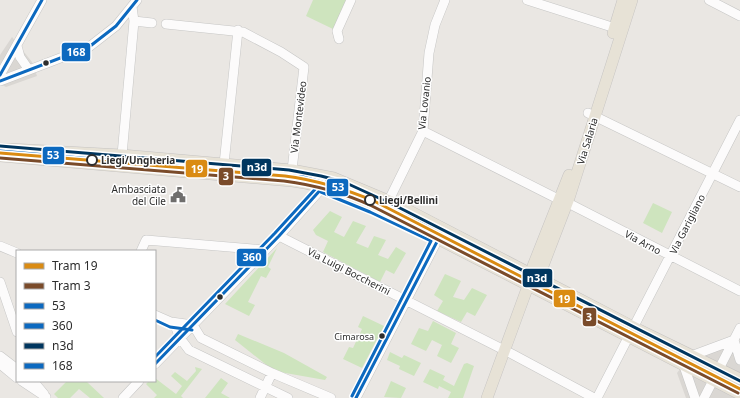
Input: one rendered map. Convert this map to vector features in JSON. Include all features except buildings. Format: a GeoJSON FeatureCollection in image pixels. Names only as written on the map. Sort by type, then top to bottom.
{"type":"FeatureCollection","features":[{"type":"Feature","properties":{"kind":"main road","name":"Via Salaria"},"geometry":{"type":"LineString","coordinates":[[592,114],[623,0]]}},
{"type":"Feature","properties":{"kind":"main road","name":"Via Salaria"},"geometry":{"type":"LineString","coordinates":[[490,395],[504,350],[530,281],[540,271],[592,114],[632,0]]}},
{"type":"Feature","properties":{"kind":"main road"},"geometry":{"type":"LineString","coordinates":[[0,149],[10,148],[122,155],[292,170],[327,176],[348,182],[389,200],[530,281]]}},
{"type":"Feature","properties":{"kind":"main road"},"geometry":{"type":"LineString","coordinates":[[0,156],[292,181],[323,187],[372,207],[530,281],[631,332],[691,356],[740,379]]}},
{"type":"Feature","properties":{"kind":"main road"},"geometry":{"type":"LineString","coordinates":[[631,332],[684,366],[740,395]]}},
{"type":"Feature","properties":{"kind":"street"},"geometry":{"type":"LineString","coordinates":[[0,75],[42,0]]}},
{"type":"Feature","properties":{"kind":"street"},"geometry":{"type":"LineString","coordinates":[[338,39],[337,31],[351,0]]}},
{"type":"Feature","properties":{"kind":"street","name":"Via Lovanio"},"geometry":{"type":"LineString","coordinates":[[389,200],[423,131],[429,53],[435,25],[445,0]]}},
{"type":"Feature","properties":{"kind":"street"},"geometry":{"type":"LineString","coordinates":[[528,0],[615,28]]}},
{"type":"Feature","properties":{"kind":"street"},"geometry":{"type":"LineString","coordinates":[[713,1],[740,16]]}},
{"type":"Feature","properties":{"kind":"street"},"geometry":{"type":"LineString","coordinates":[[122,155],[134,21],[134,3]]}},
{"type":"Feature","properties":{"kind":"street"},"geometry":{"type":"LineString","coordinates":[[0,81],[89,47],[110,31],[134,3]]}},
{"type":"Feature","properties":{"kind":"street"},"geometry":{"type":"LineString","coordinates":[[134,21],[152,23]]}},
{"type":"Feature","properties":{"kind":"street","name":"Via Montevideo"},"geometry":{"type":"LineString","coordinates":[[166,24],[238,30],[256,38],[304,67],[292,170]]}},
{"type":"Feature","properties":{"kind":"street"},"geometry":{"type":"LineString","coordinates":[[224,164],[238,30]]}},
{"type":"Feature","properties":{"kind":"street"},"geometry":{"type":"LineString","coordinates":[[17,46],[20,57],[29,70]]}},
{"type":"Feature","properties":{"kind":"street"},"geometry":{"type":"LineString","coordinates":[[592,114],[740,187]]}},
{"type":"Feature","properties":{"kind":"street","name":"Via Garigliano"},"geometry":{"type":"LineString","coordinates":[[596,398],[740,120]]}},
{"type":"Feature","properties":{"kind":"street","name":"Via Arno"},"geometry":{"type":"LineString","coordinates":[[423,131],[740,291]]}},
{"type":"Feature","properties":{"kind":"street"},"geometry":{"type":"LineString","coordinates":[[156,363],[279,236],[323,187],[327,176]]}},
{"type":"Feature","properties":{"kind":"street","name":"Via Luigi Boccherini"},"geometry":{"type":"LineString","coordinates":[[279,236],[596,398]]}},
{"type":"Feature","properties":{"kind":"street"},"geometry":{"type":"LineString","coordinates":[[356,398],[438,239]]}},
{"type":"Feature","properties":{"kind":"street"},"geometry":{"type":"LineString","coordinates":[[141,250],[146,240],[265,250]]}},
{"type":"Feature","properties":{"kind":"street"},"geometry":{"type":"LineString","coordinates":[[0,246],[16,253]]}},
{"type":"Feature","properties":{"kind":"street"},"geometry":{"type":"LineString","coordinates":[[0,282],[16,329]]}},
{"type":"Feature","properties":{"kind":"street"},"geometry":{"type":"LineString","coordinates":[[156,315],[170,322],[193,325]]}},
{"type":"Feature","properties":{"kind":"street"},"geometry":{"type":"LineString","coordinates":[[170,322],[177,329],[180,338],[187,348],[195,354],[288,398]]}},
{"type":"Feature","properties":{"kind":"street"},"geometry":{"type":"LineString","coordinates":[[193,325],[201,338]]}},
{"type":"Feature","properties":{"kind":"street"},"geometry":{"type":"LineString","coordinates":[[704,398],[740,328]]}},
{"type":"Feature","properties":{"kind":"street"},"geometry":{"type":"LineString","coordinates":[[187,348],[189,341],[192,338],[201,338],[272,373],[331,398]]}},
{"type":"Feature","properties":{"kind":"street"},"geometry":{"type":"LineString","coordinates":[[691,356],[734,340]]}},
{"type":"Feature","properties":{"kind":"street"},"geometry":{"type":"LineString","coordinates":[[734,340],[740,360]]}},
{"type":"Feature","properties":{"kind":"street"},"geometry":{"type":"LineString","coordinates":[[0,356],[16,368]]}},
{"type":"Feature","properties":{"kind":"street"},"geometry":{"type":"LineString","coordinates":[[0,364],[16,377]]}},
{"type":"Feature","properties":{"kind":"street"},"geometry":{"type":"LineString","coordinates":[[684,366],[695,398]]}},
{"type":"Feature","properties":{"kind":"street"},"geometry":{"type":"LineString","coordinates":[[260,398],[272,373]]}},
{"type":"Feature","properties":{"kind":"street"},"geometry":{"type":"LineString","coordinates":[[24,382],[46,397]]}},
{"type":"Feature","properties":{"kind":"street"},"geometry":{"type":"LineString","coordinates":[[34,382],[46,397]]}},
{"type":"Feature","properties":{"kind":"street"},"geometry":{"type":"LineString","coordinates":[[122,398],[138,382]]}},
{"type":"Feature","properties":{"kind":"street"},"geometry":{"type":"LineString","coordinates":[[733,398],[740,395]]}},
{"type":"Feature","properties":{"kind":"green space"},"geometry":{"type":"Polygon","coordinates":[[[313,0],[347,0],[333,29],[306,16],[313,0]]]}},
{"type":"Feature","properties":{"kind":"green space"},"geometry":{"type":"Polygon","coordinates":[[[653,203],[672,212],[662,233],[643,223],[653,203]]]}},
{"type":"Feature","properties":{"kind":"green space"},"geometry":{"type":"Polygon","coordinates":[[[330,211],[342,217],[334,232],[344,237],[353,221],[366,226],[356,243],[368,248],[374,236],[386,240],[378,255],[388,259],[396,247],[406,253],[394,274],[386,270],[380,282],[323,252],[328,241],[316,235],[313,230],[330,211]]]}},
{"type":"Feature","properties":{"kind":"green space"},"geometry":{"type":"Polygon","coordinates":[[[277,248],[268,267],[271,269],[266,278],[261,276],[248,302],[255,305],[249,316],[225,304],[277,248]]]}},
{"type":"Feature","properties":{"kind":"green space"},"geometry":{"type":"Polygon","coordinates":[[[445,274],[461,281],[453,297],[464,300],[472,288],[487,295],[475,316],[467,312],[461,322],[437,311],[443,301],[434,295],[445,274]]]}},
{"type":"Feature","properties":{"kind":"green space"},"geometry":{"type":"Polygon","coordinates":[[[363,316],[384,326],[362,368],[343,359],[349,347],[353,348],[362,329],[358,327],[363,316]]]}},
{"type":"Feature","properties":{"kind":"green space"},"geometry":{"type":"Polygon","coordinates":[[[433,321],[456,333],[451,344],[459,348],[451,363],[437,356],[442,345],[432,340],[426,351],[411,344],[419,328],[428,331],[433,321]]]}},
{"type":"Feature","properties":{"kind":"green space"},"geometry":{"type":"Polygon","coordinates":[[[238,334],[284,353],[327,377],[325,380],[274,371],[235,340],[238,334]]]}},
{"type":"Feature","properties":{"kind":"green space"},"geometry":{"type":"Polygon","coordinates":[[[390,352],[402,358],[404,355],[421,363],[414,376],[399,369],[400,366],[387,360],[390,352]]]}},
{"type":"Feature","properties":{"kind":"green space"},"geometry":{"type":"Polygon","coordinates":[[[467,363],[474,366],[463,398],[448,398],[451,392],[439,386],[438,389],[423,382],[430,369],[445,376],[443,380],[454,386],[464,364],[467,363]]]}},
{"type":"Feature","properties":{"kind":"green space"},"geometry":{"type":"Polygon","coordinates":[[[195,367],[202,369],[181,396],[183,398],[154,398],[157,395],[146,384],[148,382],[156,382],[156,379],[176,394],[182,386],[171,376],[175,372],[187,381],[196,371],[195,367]]]}},
{"type":"Feature","properties":{"kind":"green space"},"geometry":{"type":"Polygon","coordinates":[[[221,378],[228,383],[221,393],[230,398],[205,398],[221,378]]]}},
{"type":"Feature","properties":{"kind":"green space"},"geometry":{"type":"Polygon","coordinates":[[[391,381],[406,388],[401,398],[384,397],[391,381]]]}},
{"type":"Feature","properties":{"kind":"green space"},"geometry":{"type":"Polygon","coordinates":[[[66,382],[87,382],[104,398],[90,398],[79,389],[70,398],[58,398],[54,394],[66,382]]]}},
{"type":"Feature","properties":{"kind":"shaded area"},"geometry":{"type":"Polygon","coordinates":[[[12,37],[32,62],[37,76],[6,87],[0,84],[0,55],[12,37]]]}},
{"type":"Feature","properties":{"kind":"shaded area"},"geometry":{"type":"Polygon","coordinates":[[[726,341],[740,348],[740,398],[686,398],[677,373],[694,351],[726,341]]]}},
{"type":"Feature","properties":{"kind":"tram line","name":"19"},"geometry":{"type":"LineString","coordinates":[[0,153],[285,176],[308,180],[341,189],[374,201],[740,389]]}},
{"type":"Feature","properties":{"kind":"tram line","name":"3"},"geometry":{"type":"LineString","coordinates":[[0,158],[284,181],[318,187],[340,193],[372,206],[738,393]]}},
{"type":"Feature","properties":{"kind":"transit line","name":"168"},"geometry":{"type":"LineString","coordinates":[[0,75],[42,0]]}},
{"type":"Feature","properties":{"kind":"transit line","name":"168"},"geometry":{"type":"LineString","coordinates":[[0,81],[89,47],[116,26],[137,0]]}},
{"type":"Feature","properties":{"kind":"transit line","name":"n3d"},"geometry":{"type":"LineString","coordinates":[[0,146],[289,170],[344,182],[394,205],[740,381]]}},
{"type":"Feature","properties":{"kind":"transit line","name":"53"},"geometry":{"type":"LineString","coordinates":[[0,151],[303,177],[374,201],[441,234]]}},
{"type":"Feature","properties":{"kind":"transit line","name":"360"},"geometry":{"type":"LineString","coordinates":[[0,156],[288,180],[318,186],[275,233],[156,356]]}},
{"type":"Feature","properties":{"kind":"transit line","name":"53"},"geometry":{"type":"LineString","coordinates":[[156,363],[279,236],[326,182]]}},
{"type":"Feature","properties":{"kind":"transit line","name":"360"},"geometry":{"type":"LineString","coordinates":[[321,192],[370,212],[431,241],[352,396]]}},
{"type":"Feature","properties":{"kind":"transit line","name":"53"},"geometry":{"type":"LineString","coordinates":[[356,398],[441,234]]}},
{"type":"Feature","properties":{"kind":"transit line","name":"360"},"geometry":{"type":"LineString","coordinates":[[156,320],[170,327],[192,330]]}},
{"type":"Feature","properties":{"kind":"place","name":"Liegi/Ungheria"},"geometry":{"type":"Point","coordinates":[92,160]}},
{"type":"Feature","properties":{"kind":"place","name":"Ambasciata del Cile"},"geometry":{"type":"Point","coordinates":[178,195]}},
{"type":"Feature","properties":{"kind":"place","name":"Liegi/Bellini"},"geometry":{"type":"Point","coordinates":[370,200]}},
{"type":"Feature","properties":{"kind":"place","name":"Cimarosa"},"geometry":{"type":"Point","coordinates":[382,336]}}]}
